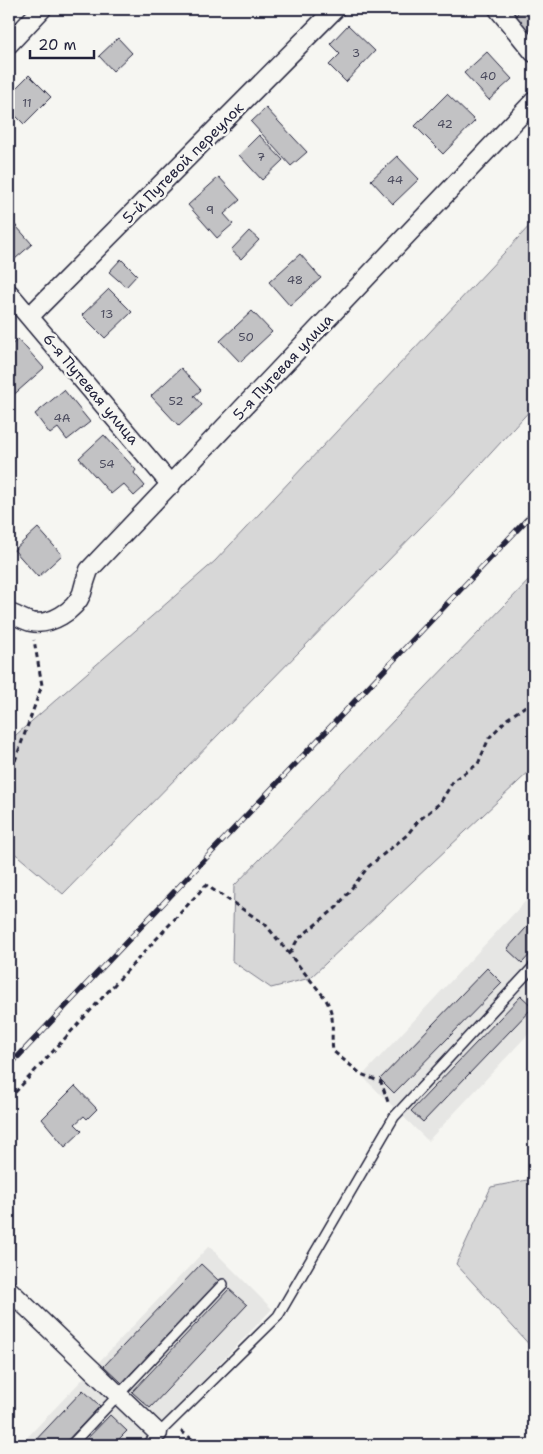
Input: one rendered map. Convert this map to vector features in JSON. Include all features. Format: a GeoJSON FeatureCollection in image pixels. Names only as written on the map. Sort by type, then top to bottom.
{"type":"FeatureCollection","features":[{"type":"Feature","properties":{"kind":"street"},"geometry":{"type":"LineString","coordinates":[[9,44],[42,9]]}},
{"type":"Feature","properties":{"kind":"street","name":"5-й Путевой переулок"},"geometry":{"type":"LineString","coordinates":[[30,316],[335,9]]}},
{"type":"Feature","properties":{"kind":"street"},"geometry":{"type":"LineString","coordinates":[[498,9],[534,53]]}},
{"type":"Feature","properties":{"kind":"street","name":"5-я Путевая улица"},"geometry":{"type":"LineString","coordinates":[[31,622],[56,617],[72,608],[81,594],[89,570],[172,485],[534,101]]}},
{"type":"Feature","properties":{"kind":"street","name":"6-я Путевая улица"},"geometry":{"type":"LineString","coordinates":[[9,293],[172,485]]}},
{"type":"Feature","properties":{"kind":"street"},"geometry":{"type":"LineString","coordinates":[[9,612],[31,622]]}},
{"type":"Feature","properties":{"kind":"street"},"geometry":{"type":"LineString","coordinates":[[9,1290],[158,1433]]}},
{"type":"Feature","properties":{"kind":"lane"},"geometry":{"type":"LineString","coordinates":[[158,1433],[278,1316],[394,1117],[534,966]]}},
{"type":"Feature","properties":{"kind":"lane"},"geometry":{"type":"LineString","coordinates":[[71,1445],[223,1284]]}},
{"type":"Feature","properties":{"kind":"path"},"geometry":{"type":"LineString","coordinates":[[9,778],[42,685],[31,622]]}},
{"type":"Feature","properties":{"kind":"path"},"geometry":{"type":"LineString","coordinates":[[290,953],[298,939],[337,907],[368,867],[407,835],[418,821],[440,803],[454,780],[478,764],[489,738],[507,719],[534,700]]}},
{"type":"Feature","properties":{"kind":"path"},"geometry":{"type":"LineString","coordinates":[[9,1099],[206,885],[265,924],[290,953],[326,998],[333,1012],[331,1037],[333,1051],[362,1074],[380,1082],[394,1117]]}},
{"type":"Feature","properties":{"kind":"path"},"geometry":{"type":"LineString","coordinates":[[158,1433],[200,1445]]}},
{"type":"Feature","properties":{"kind":"shaded area"},"geometry":{"type":"Polygon","coordinates":[[[534,221],[534,406],[460,487],[63,894],[12,851],[9,854],[9,741],[215,561],[534,221]]]}},
{"type":"Feature","properties":{"kind":"shaded area"},"geometry":{"type":"Polygon","coordinates":[[[534,575],[534,767],[310,978],[271,988],[232,961],[234,886],[534,575]]]}},
{"type":"Feature","properties":{"kind":"shaded area"},"geometry":{"type":"Polygon","coordinates":[[[534,892],[534,1028],[428,1141],[362,1076],[534,892]]]}},
{"type":"Feature","properties":{"kind":"shaded area"},"geometry":{"type":"Polygon","coordinates":[[[527,1180],[534,1189],[534,1350],[456,1264],[491,1187],[527,1180]]]}},
{"type":"Feature","properties":{"kind":"shaded area"},"geometry":{"type":"Polygon","coordinates":[[[209,1246],[272,1309],[141,1445],[20,1445],[209,1246]]]}},
{"type":"Feature","properties":{"kind":"building"},"geometry":{"type":"Polygon","coordinates":[[[521,9],[534,9],[534,36],[513,19],[521,9]]]}},
{"type":"Feature","properties":{"kind":"building"},"geometry":{"type":"Polygon","coordinates":[[[348,25],[375,51],[346,82],[329,65],[340,54],[330,44],[348,25]]]}},
{"type":"Feature","properties":{"kind":"building"},"geometry":{"type":"Polygon","coordinates":[[[118,38],[132,53],[113,71],[99,56],[118,38]]]}},
{"type":"Feature","properties":{"kind":"building"},"geometry":{"type":"Polygon","coordinates":[[[487,52],[512,79],[489,100],[464,73],[487,52]]]}},
{"type":"Feature","properties":{"kind":"building"},"geometry":{"type":"Polygon","coordinates":[[[29,75],[51,97],[24,124],[9,109],[9,95],[29,75]]]}},
{"type":"Feature","properties":{"kind":"building"},"geometry":{"type":"Polygon","coordinates":[[[447,94],[475,121],[443,154],[415,126],[447,94]]]}},
{"type":"Feature","properties":{"kind":"building"},"geometry":{"type":"Polygon","coordinates":[[[266,108],[307,152],[291,166],[251,122],[266,108]]]}},
{"type":"Feature","properties":{"kind":"building"},"geometry":{"type":"Polygon","coordinates":[[[259,135],[283,160],[262,180],[239,155],[259,135]]]}},
{"type":"Feature","properties":{"kind":"building"},"geometry":{"type":"Polygon","coordinates":[[[397,156],[419,179],[393,204],[371,180],[397,156]]]}},
{"type":"Feature","properties":{"kind":"building"},"geometry":{"type":"Polygon","coordinates":[[[219,177],[240,200],[224,214],[233,224],[217,238],[188,205],[219,177]]]}},
{"type":"Feature","properties":{"kind":"building"},"geometry":{"type":"Polygon","coordinates":[[[9,218],[32,244],[15,259],[9,252],[9,218]]]}},
{"type":"Feature","properties":{"kind":"building"},"geometry":{"type":"Polygon","coordinates":[[[249,231],[259,240],[241,259],[231,250],[249,231]]]}},
{"type":"Feature","properties":{"kind":"building"},"geometry":{"type":"Polygon","coordinates":[[[300,254],[321,278],[290,306],[269,282],[300,254]]]}},
{"type":"Feature","properties":{"kind":"building"},"geometry":{"type":"Polygon","coordinates":[[[121,259],[137,275],[126,287],[109,272],[121,259]]]}},
{"type":"Feature","properties":{"kind":"building"},"geometry":{"type":"Polygon","coordinates":[[[109,289],[132,312],[105,338],[82,315],[109,289]]]}},
{"type":"Feature","properties":{"kind":"building"},"geometry":{"type":"Polygon","coordinates":[[[252,311],[272,332],[240,362],[220,341],[252,311]]]}},
{"type":"Feature","properties":{"kind":"building"},"geometry":{"type":"Polygon","coordinates":[[[18,339],[44,368],[9,399],[9,347],[18,339]]]}},
{"type":"Feature","properties":{"kind":"building"},"geometry":{"type":"Polygon","coordinates":[[[181,368],[201,390],[194,396],[202,405],[179,426],[151,396],[181,368]]]}},
{"type":"Feature","properties":{"kind":"building"},"geometry":{"type":"Polygon","coordinates":[[[64,390],[90,422],[67,440],[58,428],[50,434],[35,414],[64,390]]]}},
{"type":"Feature","properties":{"kind":"building"},"geometry":{"type":"Polygon","coordinates":[[[104,435],[136,470],[134,473],[145,486],[134,496],[123,484],[111,494],[79,458],[104,435]]]}},
{"type":"Feature","properties":{"kind":"building"},"geometry":{"type":"Polygon","coordinates":[[[38,528],[62,555],[38,577],[14,550],[38,528]]]}},
{"type":"Feature","properties":{"kind":"building"},"geometry":{"type":"Polygon","coordinates":[[[534,919],[534,950],[522,963],[507,949],[534,919]]]}},
{"type":"Feature","properties":{"kind":"building"},"geometry":{"type":"Polygon","coordinates":[[[487,968],[502,983],[394,1093],[380,1079],[487,968]]]}},
{"type":"Feature","properties":{"kind":"building"},"geometry":{"type":"Polygon","coordinates":[[[521,996],[533,1007],[423,1122],[411,1111],[521,996]]]}},
{"type":"Feature","properties":{"kind":"building"},"geometry":{"type":"Polygon","coordinates":[[[75,1086],[97,1109],[87,1119],[84,1116],[75,1124],[82,1131],[65,1147],[42,1119],[75,1086]]]}},
{"type":"Feature","properties":{"kind":"building"},"geometry":{"type":"Polygon","coordinates":[[[201,1264],[219,1281],[122,1383],[104,1366],[201,1264]]]}},
{"type":"Feature","properties":{"kind":"building"},"geometry":{"type":"Polygon","coordinates":[[[229,1289],[247,1305],[150,1408],[132,1392],[229,1289]]]}},
{"type":"Feature","properties":{"kind":"building"},"geometry":{"type":"Polygon","coordinates":[[[83,1390],[100,1406],[63,1445],[31,1445],[83,1390]]]}},
{"type":"Feature","properties":{"kind":"building"},"geometry":{"type":"Polygon","coordinates":[[[110,1415],[127,1431],[113,1445],[81,1445],[110,1415]]]}},
{"type":"Feature","properties":{"kind":"railway"},"geometry":{"type":"LineString","coordinates":[[9,1066],[534,512]]}}]}
